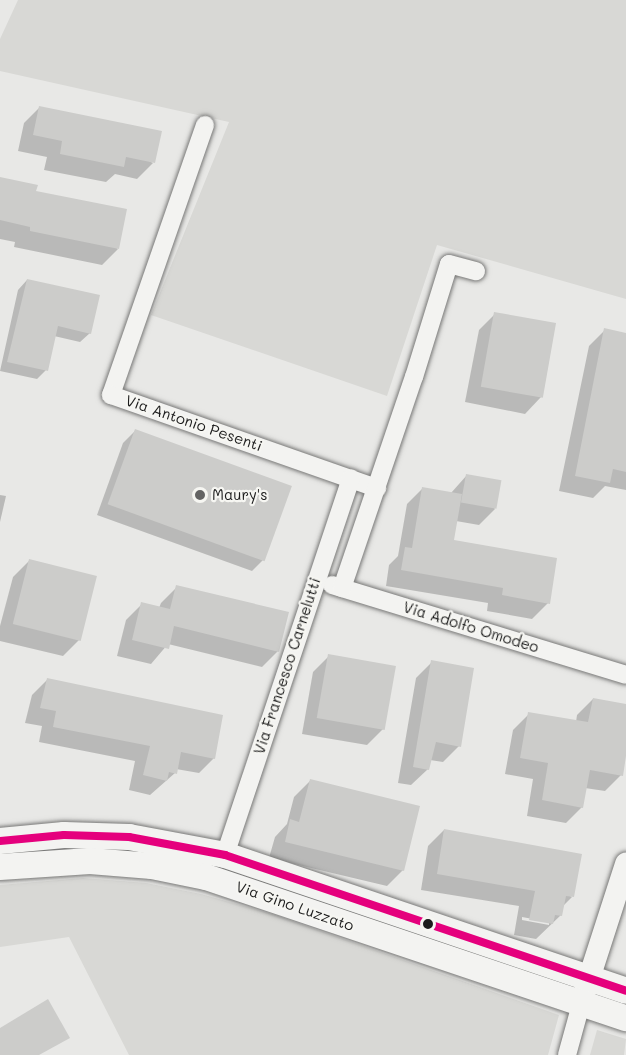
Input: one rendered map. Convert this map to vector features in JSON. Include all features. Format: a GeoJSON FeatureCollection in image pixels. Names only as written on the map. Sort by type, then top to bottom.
{"type":"FeatureCollection","features":[{"type":"Feature","properties":{"kind":"main road","name":"Via Gino Luzzato"},"geometry":{"type":"LineString","coordinates":[[0,840],[52,836],[111,836],[161,841],[225,855],[626,992]]}},
{"type":"Feature","properties":{"kind":"main road","name":"Via Gino Luzzato"},"geometry":{"type":"LineString","coordinates":[[0,867],[90,861],[141,865],[197,875],[242,887],[626,1018]]}},
{"type":"Feature","properties":{"kind":"street","name":"Via Antonio Pesenti"},"geometry":{"type":"LineString","coordinates":[[205,125],[111,395],[377,488]]}},
{"type":"Feature","properties":{"kind":"street","name":"Via Francesco Carnelutti"},"geometry":{"type":"LineString","coordinates":[[342,588],[377,488],[449,264],[476,271]]}},
{"type":"Feature","properties":{"kind":"street","name":"Via Francesco Carnelutti"},"geometry":{"type":"LineString","coordinates":[[225,855],[351,478]]}},
{"type":"Feature","properties":{"kind":"street","name":"Via Adolfo Omodeo"},"geometry":{"type":"LineString","coordinates":[[316,580],[626,675]]}},
{"type":"Feature","properties":{"kind":"street"},"geometry":{"type":"LineString","coordinates":[[567,1055],[588,979],[626,864]]}},
{"type":"Feature","properties":{"kind":"shaded area"},"geometry":{"type":"Polygon","coordinates":[[[18,0],[626,0],[626,299],[437,245],[387,396],[151,315],[229,122],[0,71],[0,39],[18,0]]]}},
{"type":"Feature","properties":{"kind":"shaded area"},"geometry":{"type":"Polygon","coordinates":[[[83,878],[146,883],[201,894],[275,915],[559,1015],[548,1055],[129,1055],[69,937],[0,947],[0,885],[83,878]]]}},
{"type":"Feature","properties":{"kind":"shaded area"},"geometry":{"type":"Polygon","coordinates":[[[597,1030],[626,1039],[624,1055],[590,1055],[597,1030]]]}},
{"type":"Feature","properties":{"kind":"building"},"geometry":{"type":"Polygon","coordinates":[[[39,106],[162,131],[155,163],[126,157],[124,167],[60,154],[62,141],[33,135],[39,106]]]}},
{"type":"Feature","properties":{"kind":"building"},"geometry":{"type":"Polygon","coordinates":[[[0,177],[38,185],[36,191],[127,209],[119,249],[30,231],[30,227],[0,220],[0,177]]]}},
{"type":"Feature","properties":{"kind":"building"},"geometry":{"type":"Polygon","coordinates":[[[27,279],[100,295],[91,334],[58,326],[48,371],[7,362],[27,279]]]}},
{"type":"Feature","properties":{"kind":"building"},"geometry":{"type":"Polygon","coordinates":[[[494,312],[556,323],[543,398],[481,387],[494,312]]]}},
{"type":"Feature","properties":{"kind":"building"},"geometry":{"type":"Polygon","coordinates":[[[604,328],[626,333],[626,472],[613,469],[610,483],[575,476],[604,328]]]}},
{"type":"Feature","properties":{"kind":"building","name":"Maury's"},"geometry":{"type":"Polygon","coordinates":[[[135,429],[292,486],[265,561],[108,504],[135,429]]]}},
{"type":"Feature","properties":{"kind":"building"},"geometry":{"type":"Polygon","coordinates":[[[466,474],[501,480],[496,509],[461,503],[466,474]]]}},
{"type":"Feature","properties":{"kind":"building"},"geometry":{"type":"Polygon","coordinates":[[[422,487],[462,494],[454,540],[557,558],[550,604],[502,595],[503,588],[401,570],[405,547],[412,548],[422,487]]]}},
{"type":"Feature","properties":{"kind":"building"},"geometry":{"type":"Polygon","coordinates":[[[29,559],[97,576],[81,641],[13,624],[29,559]]]}},
{"type":"Feature","properties":{"kind":"building"},"geometry":{"type":"Polygon","coordinates":[[[176,585],[289,612],[279,652],[174,626],[169,649],[132,640],[141,602],[170,609],[176,585]]]}},
{"type":"Feature","properties":{"kind":"building"},"geometry":{"type":"Polygon","coordinates":[[[328,654],[396,666],[385,730],[317,718],[328,654]]]}},
{"type":"Feature","properties":{"kind":"building"},"geometry":{"type":"Polygon","coordinates":[[[431,660],[474,668],[461,747],[436,742],[429,770],[413,767],[431,660]]]}},
{"type":"Feature","properties":{"kind":"building"},"geometry":{"type":"Polygon","coordinates":[[[47,678],[223,715],[215,759],[181,752],[177,774],[169,772],[167,781],[143,775],[150,746],[53,727],[56,711],[40,708],[47,678]]]}},
{"type":"Feature","properties":{"kind":"building"},"geometry":{"type":"Polygon","coordinates":[[[593,698],[626,704],[626,756],[623,776],[590,770],[583,808],[542,800],[548,763],[520,758],[528,712],[588,722],[593,698]]]}},
{"type":"Feature","properties":{"kind":"building"},"geometry":{"type":"Polygon","coordinates":[[[310,779],[420,806],[404,871],[285,842],[290,819],[299,822],[310,779]]]}},
{"type":"Feature","properties":{"kind":"building"},"geometry":{"type":"Polygon","coordinates":[[[444,829],[582,854],[574,897],[566,896],[562,916],[555,915],[553,924],[529,920],[535,891],[437,874],[444,829]]]}},
{"type":"Feature","properties":{"kind":"building"},"geometry":{"type":"Polygon","coordinates":[[[48,999],[70,1038],[39,1055],[0,1055],[0,1028],[48,999]]]}},
{"type":"Feature","properties":{"kind":"transit line"},"geometry":{"type":"LineString","coordinates":[[0,841],[64,835],[129,837],[225,855],[626,991]]}},
{"type":"Feature","properties":{"kind":"place","name":"Maury's"},"geometry":{"type":"Point","coordinates":[200,495]}}]}
